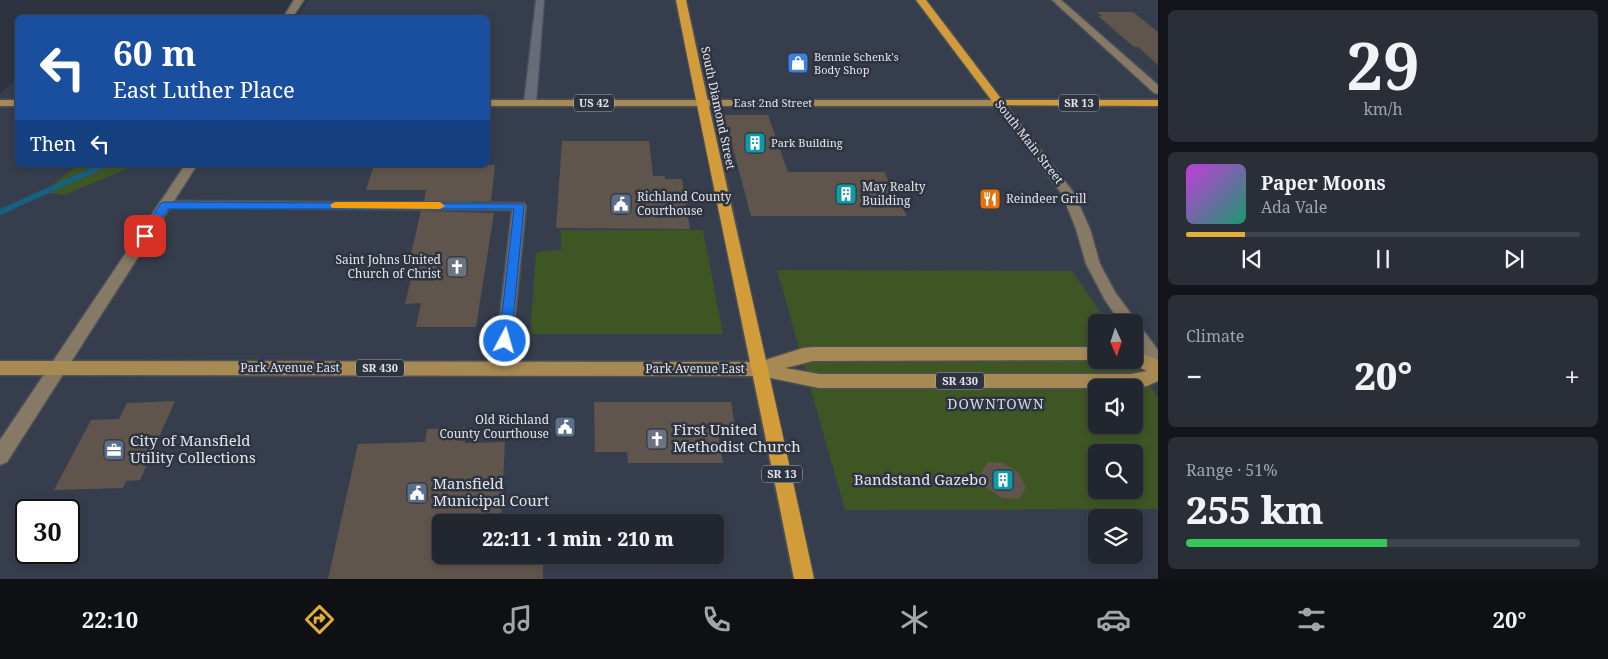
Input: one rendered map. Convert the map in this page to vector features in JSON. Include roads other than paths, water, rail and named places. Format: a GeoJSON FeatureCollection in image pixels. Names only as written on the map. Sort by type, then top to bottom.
{"type":"FeatureCollection","features":[{"type":"Feature","properties":{"kind":"highway","name":"South Diamond Street"},"geometry":{"type":"LineString","coordinates":[[681,0],[761,369]]}},
{"type":"Feature","properties":{"kind":"highway","name":"South Main Street"},"geometry":{"type":"LineString","coordinates":[[921,0],[999,103]]}},
{"type":"Feature","properties":{"kind":"highway","name":"SR 13"},"geometry":{"type":"LineString","coordinates":[[999,103],[1158,103]]}},
{"type":"Feature","properties":{"kind":"highway","name":"SR 13"},"geometry":{"type":"LineString","coordinates":[[761,369],[804,579]]}},
{"type":"Feature","properties":{"kind":"main road"},"geometry":{"type":"LineString","coordinates":[[289,15],[299,0]]}},
{"type":"Feature","properties":{"kind":"main road"},"geometry":{"type":"LineString","coordinates":[[1056,0],[1158,91]]}},
{"type":"Feature","properties":{"kind":"main road"},"geometry":{"type":"LineString","coordinates":[[0,103],[15,103]]}},
{"type":"Feature","properties":{"kind":"main road","name":"East 2nd Street"},"geometry":{"type":"LineString","coordinates":[[490,103],[999,103]]}},
{"type":"Feature","properties":{"kind":"main road","name":"South Main Street"},"geometry":{"type":"LineString","coordinates":[[999,103],[1065,188],[1083,228],[1093,264],[1110,296],[1122,314]]}},
{"type":"Feature","properties":{"kind":"main road"},"geometry":{"type":"LineString","coordinates":[[0,456],[190,167]]}},
{"type":"Feature","properties":{"kind":"main road"},"geometry":{"type":"LineString","coordinates":[[1143,342],[1158,363]]}},
{"type":"Feature","properties":{"kind":"main road","name":"Park Avenue East"},"geometry":{"type":"LineString","coordinates":[[761,369],[803,355],[813,354],[1088,354]]}},
{"type":"Feature","properties":{"kind":"main road"},"geometry":{"type":"LineString","coordinates":[[1143,361],[1158,368]]}},
{"type":"Feature","properties":{"kind":"main road","name":"Park Avenue East"},"geometry":{"type":"LineString","coordinates":[[0,368],[761,369],[812,380],[845,381],[1131,381],[1146,379],[1158,373]]}},
{"type":"Feature","properties":{"kind":"street"},"geometry":{"type":"LineString","coordinates":[[530,103],[540,0]]}},
{"type":"Feature","properties":{"kind":"street"},"geometry":{"type":"LineString","coordinates":[[165,205],[519,206],[502,368]]}},
{"type":"Feature","properties":{"kind":"waterway"},"geometry":{"type":"LineString","coordinates":[[0,212],[101,167]]}},
{"type":"Feature","properties":{"kind":"place","name":"Bennie Schenk's Body Shop"},"geometry":{"type":"Point","coordinates":[798,63]}},
{"type":"Feature","properties":{"kind":"place","name":"Park Building"},"geometry":{"type":"Point","coordinates":[755,143]}},
{"type":"Feature","properties":{"kind":"place","name":"May Realty Building"},"geometry":{"type":"Point","coordinates":[846,194]}},
{"type":"Feature","properties":{"kind":"place","name":"Reindeer Grill"},"geometry":{"type":"Point","coordinates":[990,199]}},
{"type":"Feature","properties":{"kind":"place","name":"Richland County Courthouse"},"geometry":{"type":"Point","coordinates":[621,204]}},
{"type":"Feature","properties":{"kind":"place","name":"Saint Johns United Church of Christ"},"geometry":{"type":"Point","coordinates":[457,267]}},
{"type":"Feature","properties":{"kind":"place","name":"Old Richland County Courthouse"},"geometry":{"type":"Point","coordinates":[565,427]}},
{"type":"Feature","properties":{"kind":"place","name":"First United Methodist Church"},"geometry":{"type":"Point","coordinates":[657,439]}},
{"type":"Feature","properties":{"kind":"place","name":"City of Mansfield Utility Collections"},"geometry":{"type":"Point","coordinates":[114,450]}},
{"type":"Feature","properties":{"kind":"place","name":"Bandstand Gazebo"},"geometry":{"type":"Point","coordinates":[1003,480]}},
{"type":"Feature","properties":{"kind":"place","name":"Mansfield Municipal Court"},"geometry":{"type":"Point","coordinates":[417,493]}},
{"type":"Feature","properties":{"kind":"district","name":"DOWNTOWN"},"geometry":{"type":"Point","coordinates":[996,404]}}]}
